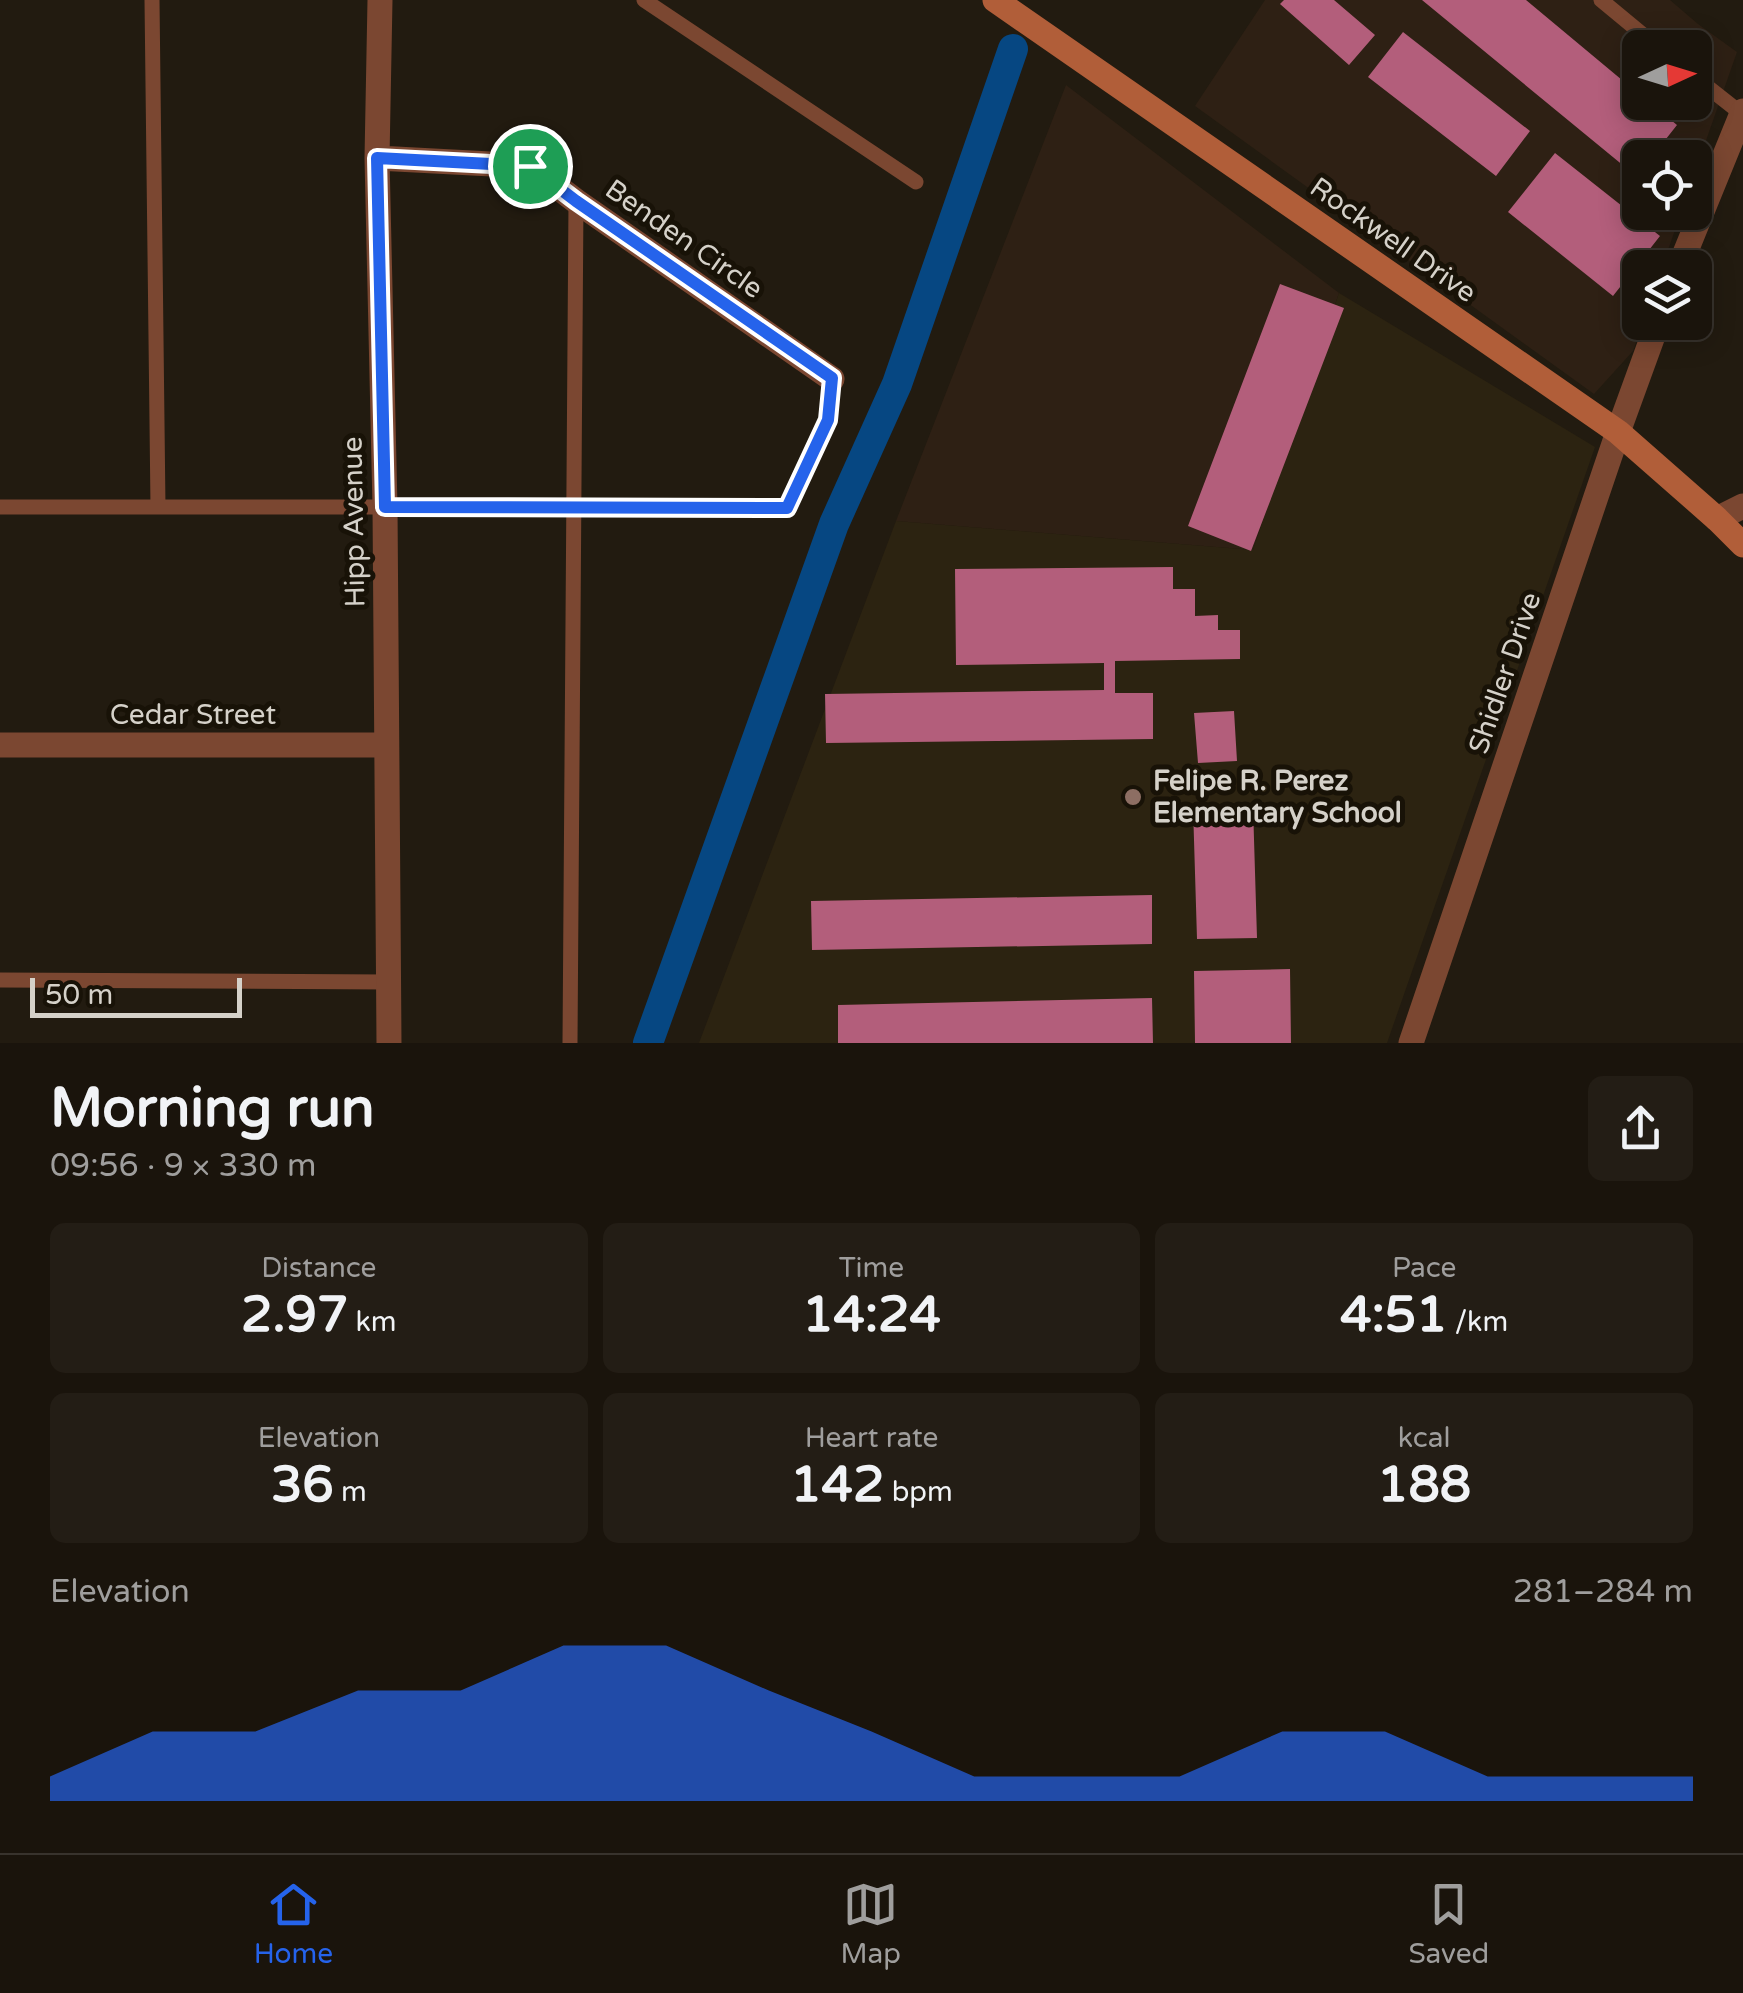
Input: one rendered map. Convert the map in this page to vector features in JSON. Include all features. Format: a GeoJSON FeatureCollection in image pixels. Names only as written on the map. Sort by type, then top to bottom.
{"type":"FeatureCollection","features":[{"type":"Feature","properties":{"kind":"street","name":"Hipp Avenue"},"geometry":{"type":"LineString","coordinates":[[380,0],[377,158],[385,507],[389,1043]]}},
{"type":"Feature","properties":{"kind":"street","name":"Rockwell Drive"},"geometry":{"type":"LineString","coordinates":[[995,0],[1618,432],[1743,545]]}},
{"type":"Feature","properties":{"kind":"street"},"geometry":{"type":"LineString","coordinates":[[1686,250],[1742,113]]}},
{"type":"Feature","properties":{"kind":"street","name":"Benden Circle"},"geometry":{"type":"LineString","coordinates":[[377,158],[530,166],[832,378]]}},
{"type":"Feature","properties":{"kind":"street","name":"Shidler Drive"},"geometry":{"type":"LineString","coordinates":[[1411,1043],[1651,340]]}},
{"type":"Feature","properties":{"kind":"street"},"geometry":{"type":"LineString","coordinates":[[1717,519],[1743,506]]}},
{"type":"Feature","properties":{"kind":"street","name":"Cedar Street"},"geometry":{"type":"LineString","coordinates":[[0,745],[386,745]]}},
{"type":"Feature","properties":{"kind":"lane"},"geometry":{"type":"LineString","coordinates":[[152,0],[158,507]]}},
{"type":"Feature","properties":{"kind":"lane"},"geometry":{"type":"LineString","coordinates":[[644,0],[916,182]]}},
{"type":"Feature","properties":{"kind":"lane"},"geometry":{"type":"LineString","coordinates":[[1600,0],[1637,30]]}},
{"type":"Feature","properties":{"kind":"lane"},"geometry":{"type":"LineString","coordinates":[[1712,90],[1742,113]]}},
{"type":"Feature","properties":{"kind":"lane"},"geometry":{"type":"LineString","coordinates":[[570,1043],[576,201]]}},
{"type":"Feature","properties":{"kind":"lane"},"geometry":{"type":"LineString","coordinates":[[0,507],[787,508],[828,420],[832,378]]}},
{"type":"Feature","properties":{"kind":"lane"},"geometry":{"type":"LineString","coordinates":[[0,980],[388,982]]}},
{"type":"Feature","properties":{"kind":"shaded area"},"geometry":{"type":"Polygon","coordinates":[[[1265,0],[1670,0],[1706,30],[1622,30],[1622,120],[1712,120],[1712,34],[1737,52],[1706,140],[1622,140],[1622,230],[1675,230],[1668,250],[1622,250],[1622,340],[1637,340],[1633,351],[1594,394],[1195,106],[1265,0]]]}},
{"type":"Feature","properties":{"kind":"shaded area"},"geometry":{"type":"Polygon","coordinates":[[[1066,85],[1339,293],[1253,550],[896,521],[1066,85]]]}},
{"type":"Feature","properties":{"kind":"shaded area","name":"Felipe R. Perez Elementary School"},"geometry":{"type":"Polygon","coordinates":[[[1339,293],[1595,447],[1387,1043],[699,1043],[896,521],[1253,550],[1339,293]]]}},
{"type":"Feature","properties":{"kind":"building"},"geometry":{"type":"Polygon","coordinates":[[[1284,0],[1334,0],[1375,35],[1349,65],[1280,4],[1284,0]]]}},
{"type":"Feature","properties":{"kind":"building"},"geometry":{"type":"Polygon","coordinates":[[[1422,0],[1526,0],[1622,80],[1622,120],[1671,120],[1677,125],[1665,140],[1622,140],[1622,164],[1422,0]]]}},
{"type":"Feature","properties":{"kind":"building"},"geometry":{"type":"Polygon","coordinates":[[[1403,32],[1530,131],[1496,176],[1368,77],[1403,32]]]}},
{"type":"Feature","properties":{"kind":"building"},"geometry":{"type":"Polygon","coordinates":[[[1555,153],[1622,206],[1622,230],[1652,230],[1660,236],[1649,250],[1622,250],[1622,285],[1613,296],[1508,212],[1555,153]]]}},
{"type":"Feature","properties":{"kind":"building"},"geometry":{"type":"Polygon","coordinates":[[[1280,284],[1344,308],[1251,551],[1188,526],[1280,284]]]}},
{"type":"Feature","properties":{"kind":"building"},"geometry":{"type":"Polygon","coordinates":[[[1173,567],[1173,589],[1195,589],[1195,616],[1218,615],[1218,630],[1240,630],[1240,659],[1115,661],[1115,693],[1153,693],[1153,739],[826,743],[825,694],[1104,690],[1104,663],[956,665],[955,569],[1173,567]]]}},
{"type":"Feature","properties":{"kind":"building"},"geometry":{"type":"Polygon","coordinates":[[[1234,711],[1237,761],[1198,763],[1194,713],[1234,711]]]}},
{"type":"Feature","properties":{"kind":"building"},"geometry":{"type":"Polygon","coordinates":[[[1253,806],[1257,938],[1197,939],[1193,807],[1253,806]]]}},
{"type":"Feature","properties":{"kind":"building"},"geometry":{"type":"Polygon","coordinates":[[[1152,895],[1152,944],[812,950],[811,901],[1152,895]]]}},
{"type":"Feature","properties":{"kind":"building"},"geometry":{"type":"Polygon","coordinates":[[[1290,969],[1291,1043],[1195,1043],[1194,971],[1290,969]]]}},
{"type":"Feature","properties":{"kind":"building"},"geometry":{"type":"Polygon","coordinates":[[[1152,998],[1153,1043],[838,1043],[838,1005],[1152,998]]]}},
{"type":"Feature","properties":{"kind":"waterway"},"geometry":{"type":"LineString","coordinates":[[648,1043],[834,524],[897,384],[1013,49]]}},
{"type":"Feature","properties":{"kind":"place","name":"Felipe R. Perez Elementary School"},"geometry":{"type":"Point","coordinates":[1133,797]}},
{"type":"Feature","properties":{"kind":"route"},"geometry":{"type":"LineString","coordinates":[[377,158],[530,166],[832,378],[828,420],[787,508],[385,507],[377,158]]}}]}
